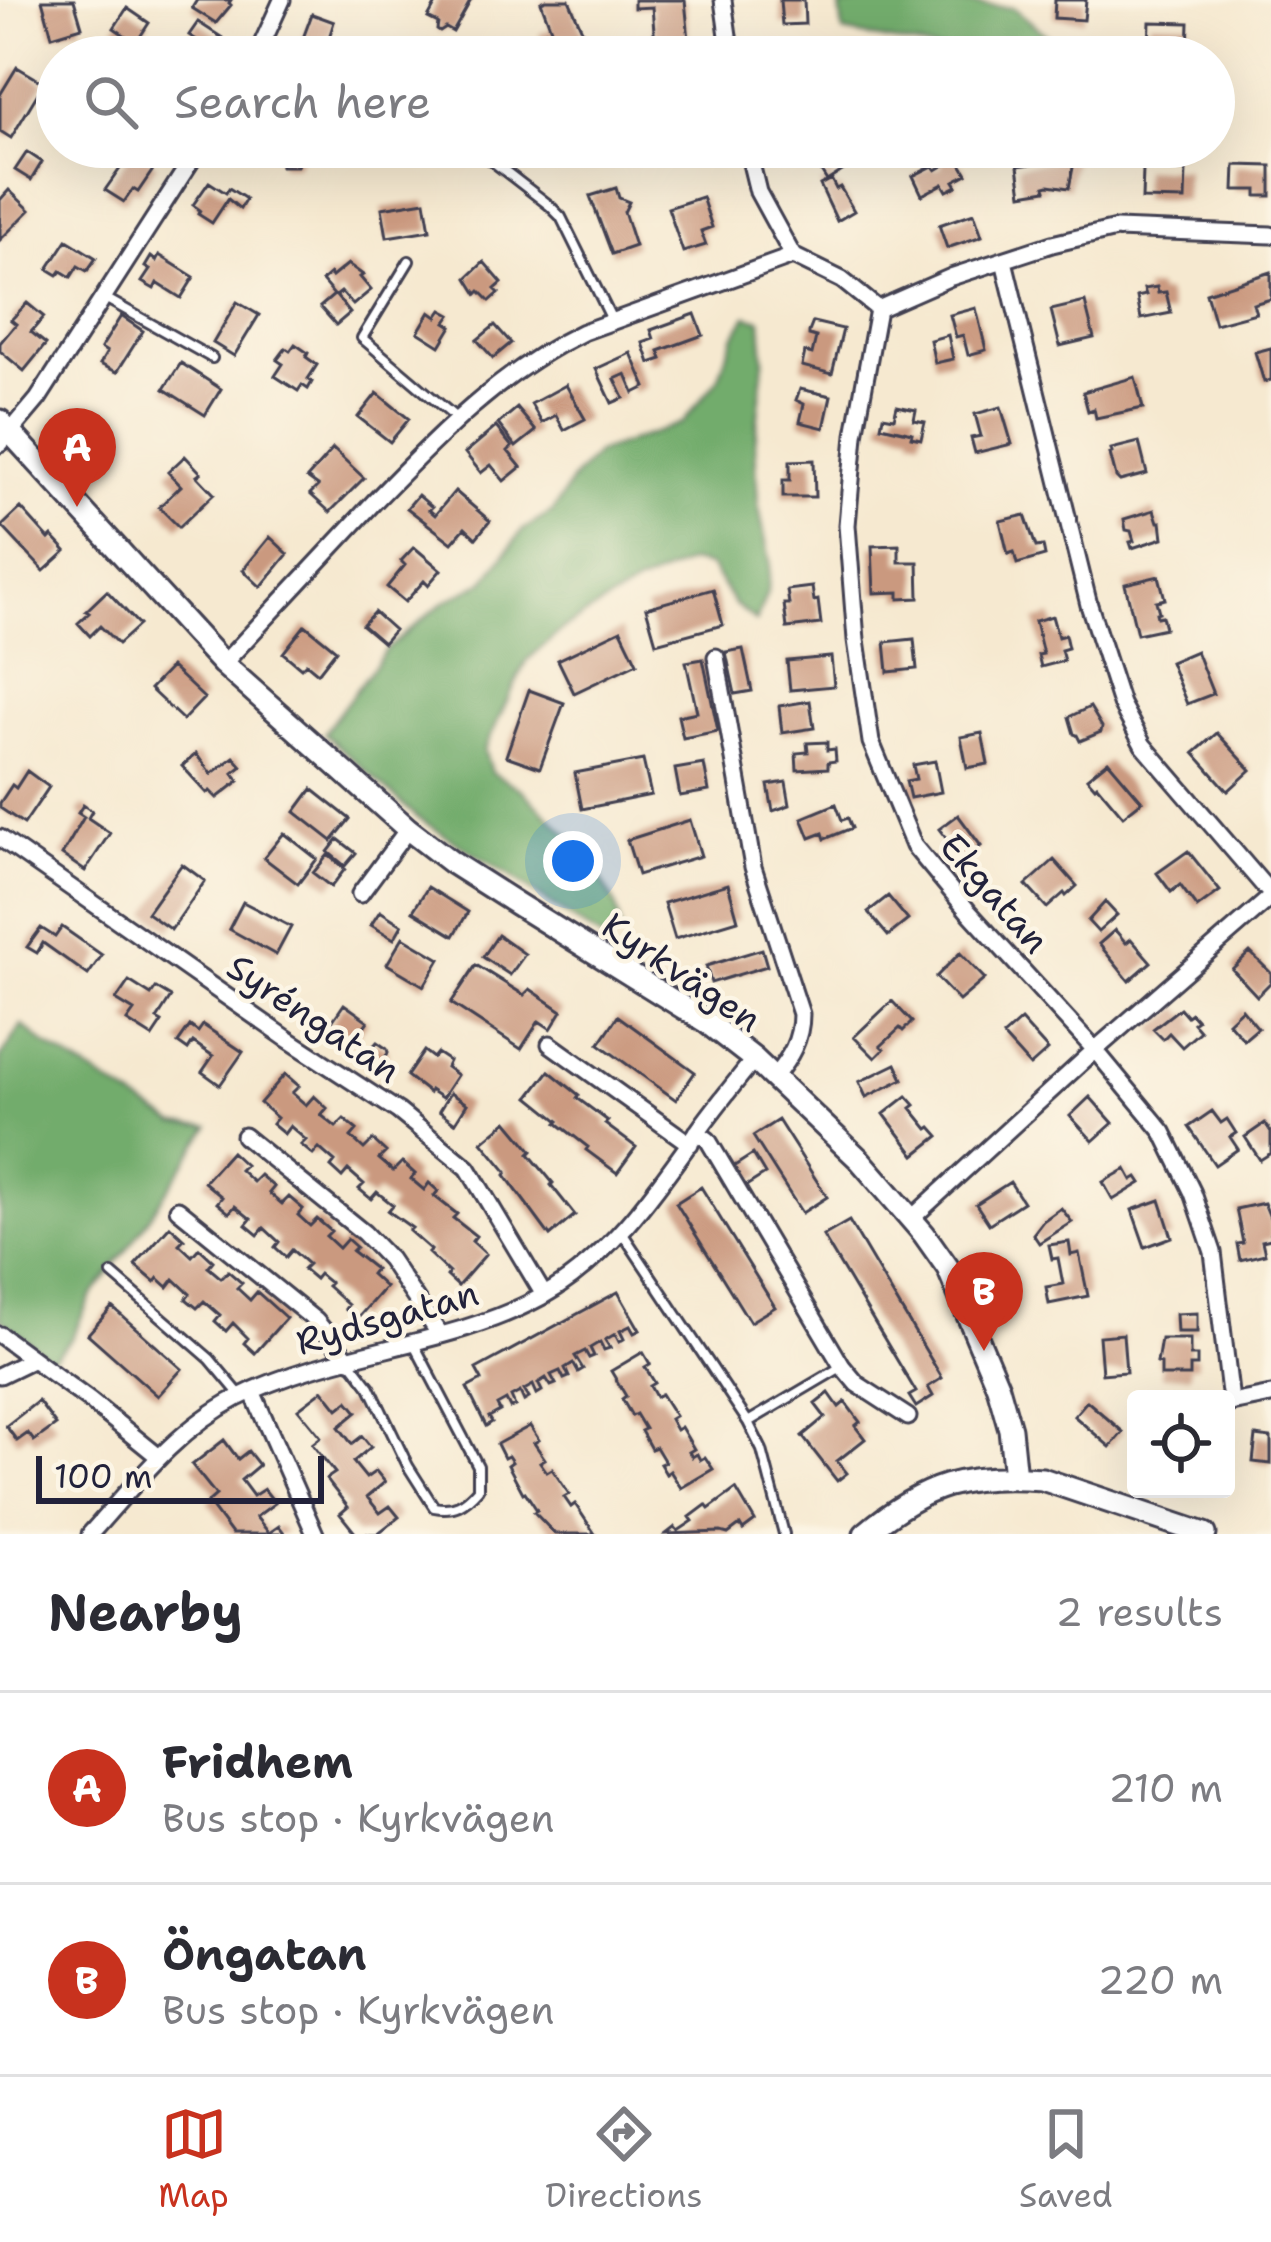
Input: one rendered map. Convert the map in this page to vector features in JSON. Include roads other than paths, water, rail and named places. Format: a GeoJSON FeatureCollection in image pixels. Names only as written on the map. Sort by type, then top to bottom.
{"type":"FeatureCollection","features":[{"type":"Feature","properties":{"kind":"street"},"geometry":{"type":"LineString","coordinates":[[266,36],[282,0]]}},
{"type":"Feature","properties":{"kind":"street"},"geometry":{"type":"LineString","coordinates":[[723,0],[728,36]]}},
{"type":"Feature","properties":{"kind":"street"},"geometry":{"type":"LineString","coordinates":[[4,432],[38,399],[187,168]]}},
{"type":"Feature","properties":{"kind":"street"},"geometry":{"type":"LineString","coordinates":[[752,168],[758,192],[793,256],[842,280],[878,309],[951,277],[1116,229],[1271,235]]}},
{"type":"Feature","properties":{"kind":"street"},"geometry":{"type":"LineString","coordinates":[[223,664],[457,419],[511,374],[550,348],[793,256]]}},
{"type":"Feature","properties":{"kind":"street"},"geometry":{"type":"LineString","coordinates":[[911,1219],[1271,896],[1143,745],[1120,704],[1089,605],[1004,261]]}},
{"type":"Feature","properties":{"kind":"street","name":"Ekgatan"},"geometry":{"type":"LineString","coordinates":[[878,309],[854,435],[847,524],[856,640],[871,742],[914,846],[1163,1132],[1207,1228],[1213,1252],[1227,1390]]}},
{"type":"Feature","properties":{"kind":"street","name":"Kyrkvägen"},"geometry":{"type":"LineString","coordinates":[[4,432],[223,664],[408,829],[484,883],[705,1021],[754,1059],[860,1160],[948,1268],[984,1351],[1010,1429],[1016,1477]]}},
{"type":"Feature","properties":{"kind":"street"},"geometry":{"type":"LineString","coordinates":[[716,657],[753,867],[801,1014],[795,1047],[774,1077]]}},
{"type":"Feature","properties":{"kind":"street"},"geometry":{"type":"LineString","coordinates":[[361,894],[408,829]]}},
{"type":"Feature","properties":{"kind":"street","name":"Syréngatan"},"geometry":{"type":"LineString","coordinates":[[0,838],[398,1111],[468,1168],[544,1295]]}},
{"type":"Feature","properties":{"kind":"street"},"geometry":{"type":"LineString","coordinates":[[550,1044],[693,1138],[708,1140],[842,1366],[857,1384],[908,1418]]}},
{"type":"Feature","properties":{"kind":"street","name":"Rydsgatan"},"geometry":{"type":"LineString","coordinates":[[90,1534],[159,1457],[204,1419],[247,1393],[320,1367],[440,1335],[544,1295],[621,1231],[754,1059]]}},
{"type":"Feature","properties":{"kind":"street"},"geometry":{"type":"LineString","coordinates":[[244,1136],[364,1233],[389,1259],[440,1335]]}},
{"type":"Feature","properties":{"kind":"street"},"geometry":{"type":"LineString","coordinates":[[178,1209],[316,1321],[349,1360]]}},
{"type":"Feature","properties":{"kind":"street"},"geometry":{"type":"LineString","coordinates":[[0,1335],[159,1457]]}},
{"type":"Feature","properties":{"kind":"street"},"geometry":{"type":"LineString","coordinates":[[0,1375],[32,1360]]}},
{"type":"Feature","properties":{"kind":"street"},"geometry":{"type":"LineString","coordinates":[[247,1393],[315,1534]]}},
{"type":"Feature","properties":{"kind":"street"},"geometry":{"type":"LineString","coordinates":[[1235,1401],[1271,1395]]}},
{"type":"Feature","properties":{"kind":"street"},"geometry":{"type":"LineString","coordinates":[[866,1534],[925,1492],[971,1478],[1016,1477],[1042,1479],[1205,1534]]}},
{"type":"Feature","properties":{"kind":"lane"},"geometry":{"type":"LineString","coordinates":[[501,168],[560,217],[613,322]]}},
{"type":"Feature","properties":{"kind":"lane"},"geometry":{"type":"LineString","coordinates":[[409,261],[362,338],[457,419]]}},
{"type":"Feature","properties":{"kind":"lane"},"geometry":{"type":"LineString","coordinates":[[104,297],[212,358]]}},
{"type":"Feature","properties":{"kind":"lane"},"geometry":{"type":"LineString","coordinates":[[621,1231],[748,1422],[762,1450],[784,1534]]}},
{"type":"Feature","properties":{"kind":"lane"},"geometry":{"type":"LineString","coordinates":[[112,1274],[247,1393]]}},
{"type":"Feature","properties":{"kind":"lane"},"geometry":{"type":"LineString","coordinates":[[349,1360],[370,1387],[407,1466],[434,1507],[448,1510],[467,1502],[478,1489],[478,1466],[414,1343]]}},
{"type":"Feature","properties":{"kind":"lane"},"geometry":{"type":"LineString","coordinates":[[748,1422],[842,1366]]}},
{"type":"Feature","properties":{"kind":"place","name":"Fridhem"},"geometry":{"type":"Point","coordinates":[77,507]}},
{"type":"Feature","properties":{"kind":"place","name":"Öngatan"},"geometry":{"type":"Point","coordinates":[984,1351]}}]}
